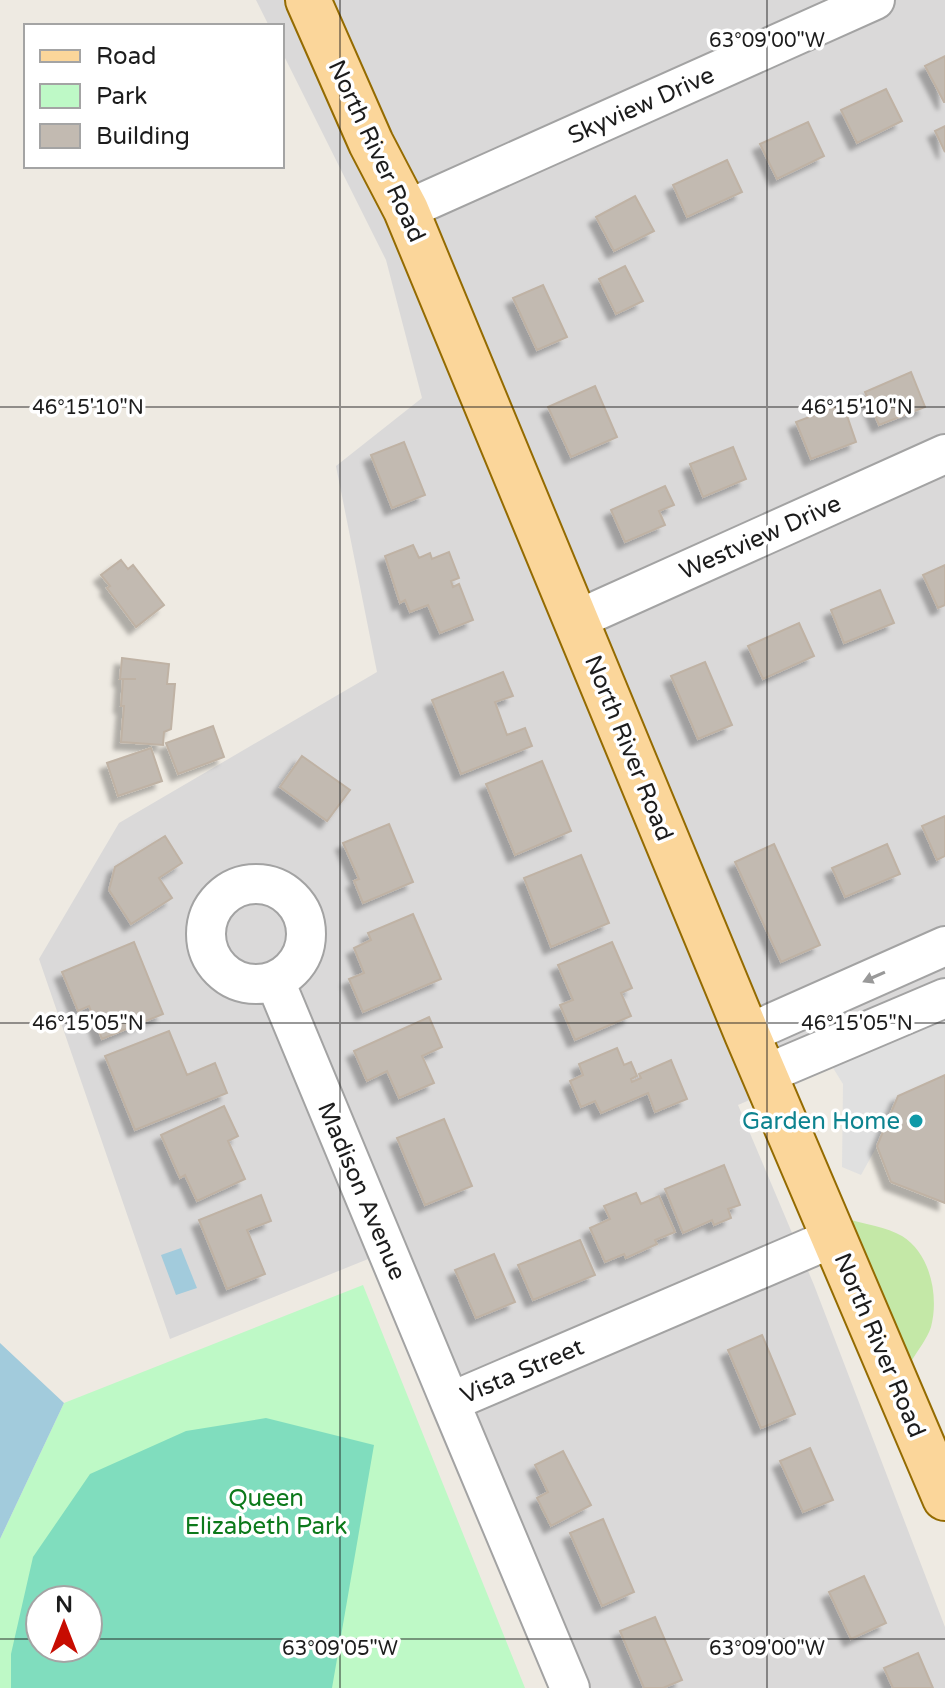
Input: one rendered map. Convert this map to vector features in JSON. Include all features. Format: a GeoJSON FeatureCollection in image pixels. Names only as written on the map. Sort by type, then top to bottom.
{"type":"FeatureCollection","features":[{"type":"Feature","properties":{"kind":"main road","name":"North River Road"},"geometry":{"type":"LineString","coordinates":[[308,0],[371,143],[406,210],[747,1034],[945,1498]]}},
{"type":"Feature","properties":{"kind":"street","name":"Skyview Drive"},"geometry":{"type":"LineString","coordinates":[[406,210],[875,0]]}},
{"type":"Feature","properties":{"kind":"street","name":"Westview Drive"},"geometry":{"type":"LineString","coordinates":[[576,620],[945,454]]}},
{"type":"Feature","properties":{"kind":"street"},"geometry":{"type":"LineString","coordinates":[[747,1034],[945,946]]}},
{"type":"Feature","properties":{"kind":"street","name":"Madison Avenue"},"geometry":{"type":"LineString","coordinates":[[275,981],[450,1402]]}},
{"type":"Feature","properties":{"kind":"street"},"geometry":{"type":"LineString","coordinates":[[766,1074],[945,998]]}},
{"type":"Feature","properties":{"kind":"street","name":"Vista Street"},"geometry":{"type":"LineString","coordinates":[[570,1688],[450,1402],[835,1237]]}},
{"type":"Feature","properties":{"kind":"shaded area"},"geometry":{"type":"Polygon","coordinates":[[[256,0],[945,0],[945,1016],[738,1105],[814,1285],[945,1627],[945,1688],[589,1688],[476,1434],[388,1251],[170,1339],[39,959],[119,823],[377,672],[336,466],[422,398],[386,260],[284,56],[284,24],[268,24],[256,0]]]}},
{"type":"Feature","properties":{"kind":"shaded area"},"geometry":{"type":"Polygon","coordinates":[[[945,1012],[945,1075],[898,1096],[861,1175],[842,1167],[843,1084],[830,1063],[945,1012]]]}},
{"type":"Feature","properties":{"kind":"green space"},"geometry":{"type":"Polygon","coordinates":[[[847,1219],[902,1236],[912,1244],[926,1265],[933,1290],[933,1315],[925,1340],[912,1360],[847,1219]]]}},
{"type":"Feature","properties":{"kind":"green space","name":"Queen Elizabeth Park"},"geometry":{"type":"Polygon","coordinates":[[[363,1285],[525,1688],[0,1688],[0,1539],[64,1403],[363,1285]]]}},
{"type":"Feature","properties":{"kind":"green space"},"geometry":{"type":"Polygon","coordinates":[[[266,1418],[374,1445],[332,1688],[11,1688],[11,1654],[24,1597],[24,1664],[104,1664],[104,1584],[27,1584],[33,1557],[90,1474],[186,1431],[266,1418]]]}},
{"type":"Feature","properties":{"kind":"water"},"geometry":{"type":"Polygon","coordinates":[[[181,1248],[197,1288],[176,1295],[161,1255],[181,1248]]]}},
{"type":"Feature","properties":{"kind":"water"},"geometry":{"type":"Polygon","coordinates":[[[0,1343],[64,1403],[0,1539],[0,1343]]]}},
{"type":"Feature","properties":{"kind":"building"},"geometry":{"type":"Polygon","coordinates":[[[945,56],[945,102],[944,102],[925,66],[945,56]]]}},
{"type":"Feature","properties":{"kind":"building"},"geometry":{"type":"Polygon","coordinates":[[[886,89],[902,121],[857,143],[841,110],[886,89]]]}},
{"type":"Feature","properties":{"kind":"building"},"geometry":{"type":"Polygon","coordinates":[[[808,122],[824,156],[777,179],[760,144],[808,122]]]}},
{"type":"Feature","properties":{"kind":"building"},"geometry":{"type":"Polygon","coordinates":[[[945,126],[945,152],[935,131],[945,126]]]}},
{"type":"Feature","properties":{"kind":"building"},"geometry":{"type":"Polygon","coordinates":[[[727,160],[742,192],[687,217],[673,185],[727,160]]]}},
{"type":"Feature","properties":{"kind":"building"},"geometry":{"type":"Polygon","coordinates":[[[635,196],[654,231],[614,251],[596,217],[635,196]]]}},
{"type":"Feature","properties":{"kind":"building"},"geometry":{"type":"Polygon","coordinates":[[[625,266],[643,301],[616,314],[599,279],[625,266]]]}},
{"type":"Feature","properties":{"kind":"building"},"geometry":{"type":"Polygon","coordinates":[[[543,285],[567,337],[537,350],[513,298],[543,285]]]}},
{"type":"Feature","properties":{"kind":"building"},"geometry":{"type":"Polygon","coordinates":[[[911,372],[925,407],[879,425],[865,392],[911,372]]]}},
{"type":"Feature","properties":{"kind":"building"},"geometry":{"type":"Polygon","coordinates":[[[595,386],[617,437],[571,457],[548,407],[595,386]]]}},
{"type":"Feature","properties":{"kind":"building"},"geometry":{"type":"Polygon","coordinates":[[[843,404],[856,442],[811,459],[796,422],[843,404]]]}},
{"type":"Feature","properties":{"kind":"building"},"geometry":{"type":"Polygon","coordinates":[[[404,442],[425,495],[392,508],[371,455],[404,442]]]}},
{"type":"Feature","properties":{"kind":"building"},"geometry":{"type":"Polygon","coordinates":[[[733,447],[746,479],[703,497],[690,464],[733,447]]]}},
{"type":"Feature","properties":{"kind":"building"},"geometry":{"type":"Polygon","coordinates":[[[665,486],[674,505],[659,511],[665,525],[625,542],[611,510],[665,486]]]}},
{"type":"Feature","properties":{"kind":"building"},"geometry":{"type":"Polygon","coordinates":[[[413,545],[419,558],[430,553],[432,559],[449,552],[459,578],[451,581],[453,587],[459,584],[473,620],[440,633],[428,605],[410,612],[405,600],[400,603],[385,556],[413,545]]]}},
{"type":"Feature","properties":{"kind":"building"},"geometry":{"type":"Polygon","coordinates":[[[121,560],[128,569],[133,565],[164,605],[136,627],[101,575],[121,560]]]}},
{"type":"Feature","properties":{"kind":"building"},"geometry":{"type":"Polygon","coordinates":[[[945,565],[945,605],[938,608],[923,575],[945,565]]]}},
{"type":"Feature","properties":{"kind":"building"},"geometry":{"type":"Polygon","coordinates":[[[880,590],[894,623],[844,643],[831,610],[880,590]]]}},
{"type":"Feature","properties":{"kind":"building"},"geometry":{"type":"Polygon","coordinates":[[[799,623],[814,656],[763,679],[748,646],[799,623]]]}},
{"type":"Feature","properties":{"kind":"building"},"geometry":{"type":"Polygon","coordinates":[[[122,658],[169,664],[167,684],[175,684],[171,729],[164,732],[163,745],[121,742],[124,706],[121,706],[122,658]]]}},
{"type":"Feature","properties":{"kind":"building"},"geometry":{"type":"Polygon","coordinates":[[[705,662],[732,725],[698,739],[671,676],[705,662]]]}},
{"type":"Feature","properties":{"kind":"building"},"geometry":{"type":"Polygon","coordinates":[[[503,672],[513,696],[495,702],[507,735],[525,728],[532,746],[461,774],[432,700],[503,672]]]}},
{"type":"Feature","properties":{"kind":"building"},"geometry":{"type":"Polygon","coordinates":[[[213,726],[224,757],[178,774],[166,743],[213,726]]]}},
{"type":"Feature","properties":{"kind":"building"},"geometry":{"type":"Polygon","coordinates":[[[151,748],[162,781],[118,796],[107,763],[151,748]]]}},
{"type":"Feature","properties":{"kind":"building"},"geometry":{"type":"Polygon","coordinates":[[[302,756],[350,790],[327,821],[280,787],[302,756]]]}},
{"type":"Feature","properties":{"kind":"building"},"geometry":{"type":"Polygon","coordinates":[[[542,761],[571,831],[515,855],[486,784],[542,761]]]}},
{"type":"Feature","properties":{"kind":"building"},"geometry":{"type":"Polygon","coordinates":[[[945,816],[945,856],[937,860],[922,826],[945,816]]]}},
{"type":"Feature","properties":{"kind":"building"},"geometry":{"type":"Polygon","coordinates":[[[389,824],[413,882],[363,903],[354,881],[359,879],[343,843],[389,824]]]}},
{"type":"Feature","properties":{"kind":"building"},"geometry":{"type":"Polygon","coordinates":[[[165,836],[182,863],[159,878],[172,898],[131,924],[109,890],[115,867],[165,836]]]}},
{"type":"Feature","properties":{"kind":"building"},"geometry":{"type":"Polygon","coordinates":[[[774,844],[820,945],[781,962],[735,862],[774,844]]]}},
{"type":"Feature","properties":{"kind":"building"},"geometry":{"type":"Polygon","coordinates":[[[887,844],[900,874],[845,897],[832,868],[887,844]]]}},
{"type":"Feature","properties":{"kind":"building"},"geometry":{"type":"Polygon","coordinates":[[[581,855],[609,923],[551,947],[524,878],[581,855]]]}},
{"type":"Feature","properties":{"kind":"building"},"geometry":{"type":"Polygon","coordinates":[[[413,914],[441,979],[363,1012],[349,979],[364,973],[354,948],[371,940],[368,933],[413,914]]]}},
{"type":"Feature","properties":{"kind":"building"},"geometry":{"type":"Polygon","coordinates":[[[134,942],[163,1014],[102,1039],[89,1006],[78,1011],[62,972],[134,942]]]}},
{"type":"Feature","properties":{"kind":"building"},"geometry":{"type":"Polygon","coordinates":[[[612,942],[632,988],[621,993],[631,1016],[575,1040],[560,1005],[573,1000],[558,965],[612,942]]]}},
{"type":"Feature","properties":{"kind":"building"},"geometry":{"type":"Polygon","coordinates":[[[429,1017],[442,1047],[422,1056],[434,1083],[399,1098],[387,1071],[367,1081],[354,1051],[429,1017]]]}},
{"type":"Feature","properties":{"kind":"building"},"geometry":{"type":"Polygon","coordinates":[[[169,1031],[187,1075],[215,1063],[227,1093],[135,1130],[105,1056],[169,1031]]]}},
{"type":"Feature","properties":{"kind":"building"},"geometry":{"type":"Polygon","coordinates":[[[617,1048],[624,1065],[631,1062],[637,1076],[631,1079],[632,1082],[641,1078],[639,1074],[671,1060],[687,1099],[655,1112],[648,1093],[601,1113],[595,1101],[581,1107],[570,1081],[583,1075],[579,1064],[617,1048]]]}},
{"type":"Feature","properties":{"kind":"building","name":"Garden Home"},"geometry":{"type":"Polygon","coordinates":[[[945,1075],[945,1203],[891,1182],[877,1146],[898,1096],[945,1075]]]}},
{"type":"Feature","properties":{"kind":"building"},"geometry":{"type":"Polygon","coordinates":[[[224,1106],[238,1136],[228,1141],[245,1179],[197,1201],[185,1175],[180,1178],[161,1135],[224,1106]]]}},
{"type":"Feature","properties":{"kind":"building"},"geometry":{"type":"Polygon","coordinates":[[[444,1119],[472,1186],[425,1205],[397,1138],[444,1119]]]}},
{"type":"Feature","properties":{"kind":"building"},"geometry":{"type":"Polygon","coordinates":[[[724,1165],[740,1205],[728,1209],[731,1218],[714,1225],[712,1220],[683,1233],[665,1189],[724,1165]]]}},
{"type":"Feature","properties":{"kind":"building"},"geometry":{"type":"Polygon","coordinates":[[[636,1193],[641,1204],[659,1196],[675,1232],[626,1258],[624,1254],[605,1262],[590,1228],[610,1219],[604,1206],[636,1193]]]}},
{"type":"Feature","properties":{"kind":"building"},"geometry":{"type":"Polygon","coordinates":[[[261,1195],[271,1221],[247,1230],[265,1274],[227,1289],[199,1220],[261,1195]]]}},
{"type":"Feature","properties":{"kind":"building"},"geometry":{"type":"Polygon","coordinates":[[[580,1240],[595,1275],[533,1300],[518,1265],[580,1240]]]}},
{"type":"Feature","properties":{"kind":"building"},"geometry":{"type":"Polygon","coordinates":[[[494,1254],[515,1302],[476,1318],[455,1270],[494,1254]]]}},
{"type":"Feature","properties":{"kind":"building"},"geometry":{"type":"Polygon","coordinates":[[[762,1335],[795,1414],[761,1428],[728,1350],[762,1335]]]}},
{"type":"Feature","properties":{"kind":"building"},"geometry":{"type":"Polygon","coordinates":[[[810,1448],[833,1500],[803,1512],[780,1461],[810,1448]]]}},
{"type":"Feature","properties":{"kind":"building"},"geometry":{"type":"Polygon","coordinates":[[[563,1451],[591,1505],[551,1526],[537,1498],[548,1492],[535,1465],[563,1451]]]}},
{"type":"Feature","properties":{"kind":"building"},"geometry":{"type":"Polygon","coordinates":[[[603,1519],[634,1592],[602,1606],[570,1533],[603,1519]]]}},
{"type":"Feature","properties":{"kind":"building"},"geometry":{"type":"Polygon","coordinates":[[[864,1576],[886,1623],[851,1639],[829,1592],[864,1576]]]}},
{"type":"Feature","properties":{"kind":"building"},"geometry":{"type":"Polygon","coordinates":[[[655,1617],[682,1680],[663,1688],[644,1688],[620,1631],[655,1617]]]}},
{"type":"Feature","properties":{"kind":"building"},"geometry":{"type":"Polygon","coordinates":[[[918,1653],[933,1688],[893,1688],[884,1668],[918,1653]]]}},
{"type":"Feature","properties":{"kind":"place","name":"Garden Home"},"geometry":{"type":"Point","coordinates":[916,1121]}}]}
